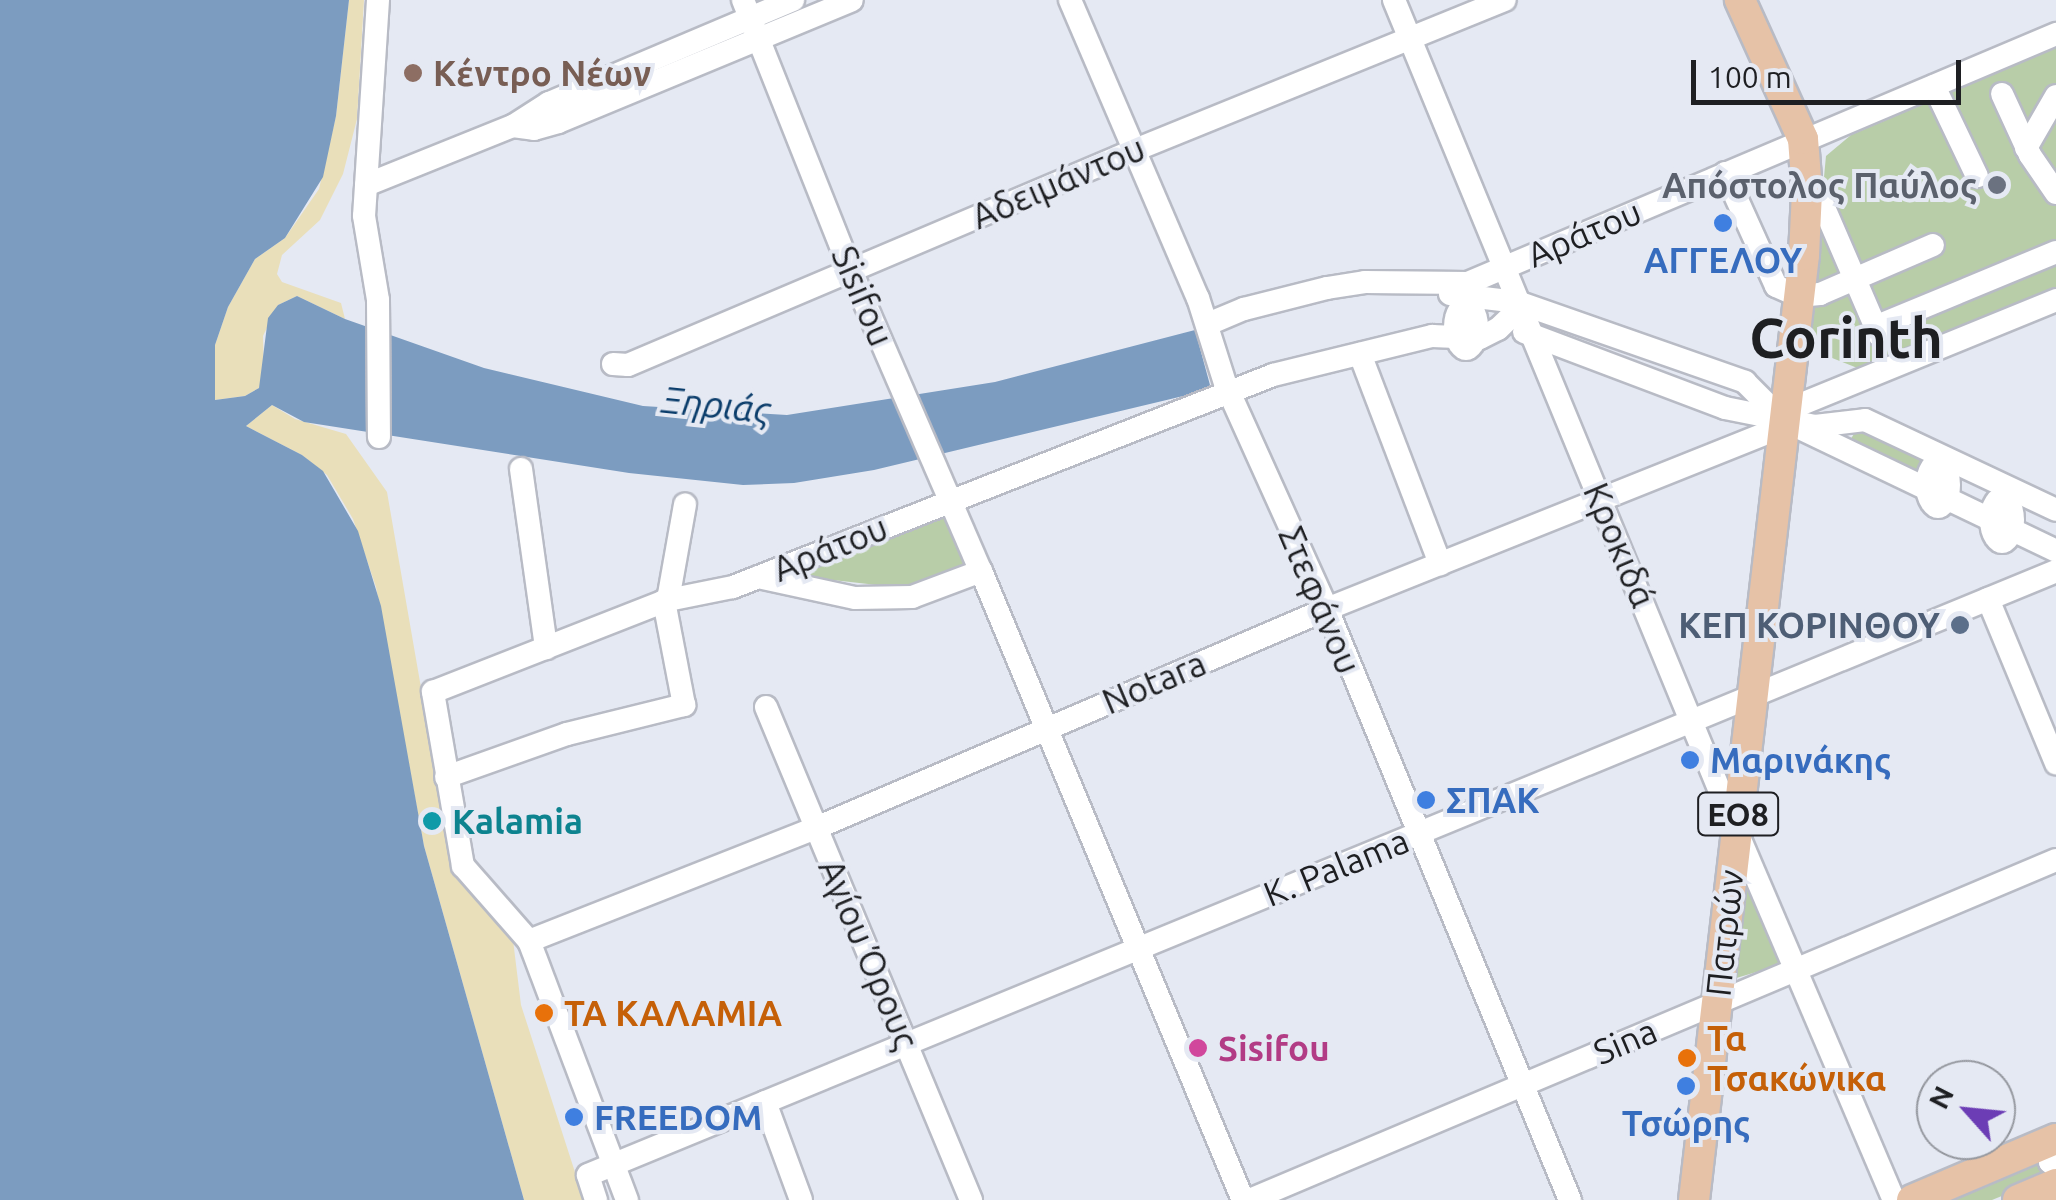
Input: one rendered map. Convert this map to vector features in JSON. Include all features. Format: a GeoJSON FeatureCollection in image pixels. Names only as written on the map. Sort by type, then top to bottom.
{"type":"FeatureCollection","features":[{"type":"Feature","properties":{"kind":"main road","name":"ΕΟ8"},"geometry":{"type":"LineString","coordinates":[[1740,0],[1803,139],[1808,191],[1782,420]]}},
{"type":"Feature","properties":{"kind":"main road","name":"Πατρών"},"geometry":{"type":"LineString","coordinates":[[1694,1200],[1782,420]]}},
{"type":"Feature","properties":{"kind":"main road"},"geometry":{"type":"LineString","coordinates":[[1912,1200],[2054,1157]]}},
{"type":"Feature","properties":{"kind":"main road"},"geometry":{"type":"LineString","coordinates":[[2018,1200],[2054,1157]]}},
{"type":"Feature","properties":{"kind":"street"},"geometry":{"type":"LineString","coordinates":[[378,0],[364,216],[378,300],[378,437]]}},
{"type":"Feature","properties":{"kind":"street"},"geometry":{"type":"LineString","coordinates":[[366,184],[513,126],[534,129],[558,122],[793,0]]}},
{"type":"Feature","properties":{"kind":"street"},"geometry":{"type":"LineString","coordinates":[[751,19],[852,0]]}},
{"type":"Feature","properties":{"kind":"street","name":"Στεφάνου"},"geometry":{"type":"LineString","coordinates":[[1070,0],[1208,324],[1228,388],[1327,609],[1416,834],[1570,1200]]}},
{"type":"Feature","properties":{"kind":"street","name":"Κροκιδά"},"geometry":{"type":"LineString","coordinates":[[1394,0],[1736,830],[1894,1200]]}},
{"type":"Feature","properties":{"kind":"street","name":"Αδειμάντου"},"geometry":{"type":"LineString","coordinates":[[614,364],[628,365],[1135,150],[1505,0]]}},
{"type":"Feature","properties":{"kind":"street","name":"Sisifou"},"geometry":{"type":"LineString","coordinates":[[751,19],[934,470],[981,572],[1246,1200]]}},
{"type":"Feature","properties":{"kind":"street","name":"Αράτου"},"geometry":{"type":"LineString","coordinates":[[1208,324],[1244,309],[1365,282],[1468,283],[2056,34]]}},
{"type":"Feature","properties":{"kind":"street"},"geometry":{"type":"LineString","coordinates":[[1934,86],[1977,176]]}},
{"type":"Feature","properties":{"kind":"street"},"geometry":{"type":"LineString","coordinates":[[2002,94],[2026,148],[2056,193]]}},
{"type":"Feature","properties":{"kind":"street"},"geometry":{"type":"LineString","coordinates":[[2026,148],[2056,96]]}},
{"type":"Feature","properties":{"kind":"street"},"geometry":{"type":"LineString","coordinates":[[1725,173],[1776,286],[1798,296],[1820,294],[1933,244]]}},
{"type":"Feature","properties":{"kind":"street"},"geometry":{"type":"LineString","coordinates":[[1808,191],[1823,205],[1877,331],[2056,252]]}},
{"type":"Feature","properties":{"kind":"street"},"geometry":{"type":"LineString","coordinates":[[1427,283],[1464,312],[1498,329],[1530,332],[1638,360],[1688,379],[1746,382],[1782,420],[1816,426],[1865,420],[1934,471],[1999,506],[2056,551]]}},
{"type":"Feature","properties":{"kind":"street","name":"Notara"},"geometry":{"type":"LineString","coordinates":[[529,941],[816,828],[1327,609],[1601,500],[2056,300]]}},
{"type":"Feature","properties":{"kind":"street"},"geometry":{"type":"LineString","coordinates":[[1432,336],[1464,312],[1519,305],[1782,420],[1934,471],[1999,506],[2056,510]]}},
{"type":"Feature","properties":{"kind":"street","name":"Αράτου"},"geometry":{"type":"LineString","coordinates":[[446,778],[433,692],[666,600],[718,591],[758,577],[1228,388],[1432,336],[1480,338],[1498,329],[1519,305]]}},
{"type":"Feature","properties":{"kind":"street"},"geometry":{"type":"LineString","coordinates":[[1360,354],[1440,564]]}},
{"type":"Feature","properties":{"kind":"street"},"geometry":{"type":"LineString","coordinates":[[521,468],[546,648]]}},
{"type":"Feature","properties":{"kind":"street"},"geometry":{"type":"LineString","coordinates":[[627,1200],[529,941],[463,866],[446,778],[566,734],[686,702],[666,600],[685,506]]}},
{"type":"Feature","properties":{"kind":"street","name":"K. Palama"},"geometry":{"type":"LineString","coordinates":[[616,1164],[2056,571]]}},
{"type":"Feature","properties":{"kind":"street","name":"Αράτου"},"geometry":{"type":"LineString","coordinates":[[758,577],[854,598],[912,597],[981,572]]}},
{"type":"Feature","properties":{"kind":"street"},"geometry":{"type":"LineString","coordinates":[[1988,599],[2056,763]]}},
{"type":"Feature","properties":{"kind":"street","name":"Αγίου Όρους"},"geometry":{"type":"LineString","coordinates":[[766,708],[971,1200]]}},
{"type":"Feature","properties":{"kind":"street","name":"Sina"},"geometry":{"type":"LineString","coordinates":[[1246,1200],[2056,860]]}},
{"type":"Feature","properties":{"kind":"street"},"geometry":{"type":"LineString","coordinates":[[765,1102],[801,1200]]}},
{"type":"Feature","properties":{"kind":"street"},"geometry":{"type":"LineString","coordinates":[[596,1200],[588,1175],[616,1164]]}},
{"type":"Feature","properties":{"kind":"green space"},"geometry":{"type":"Polygon","coordinates":[[[2056,48],[2056,292],[1865,371],[1822,354],[1812,343],[1810,326],[1826,156],[1851,135],[2056,48]]]}},
{"type":"Feature","properties":{"kind":"green space"},"geometry":{"type":"Polygon","coordinates":[[[1858,428],[1926,461],[1923,477],[1850,440],[1858,428]]]}},
{"type":"Feature","properties":{"kind":"green space"},"geometry":{"type":"Polygon","coordinates":[[[953,512],[968,571],[912,589],[789,575],[953,512]]]}},
{"type":"Feature","properties":{"kind":"green space"},"geometry":{"type":"Polygon","coordinates":[[[1747,882],[1783,964],[1733,979],[1747,882]]]}},
{"type":"Feature","properties":{"kind":"green space"},"geometry":{"type":"Polygon","coordinates":[[[2047,1152],[2055,1174],[1992,1200],[1929,1200],[2047,1152]]]}},
{"type":"Feature","properties":{"kind":"sand"},"geometry":{"type":"Polygon","coordinates":[[[349,0],[364,0],[357,119],[343,174],[320,220],[282,255],[277,274],[282,282],[341,303],[345,319],[297,296],[278,305],[263,336],[264,377],[259,388],[245,396],[215,400],[215,345],[228,307],[255,259],[285,238],[319,189],[336,116],[349,0]]]}},
{"type":"Feature","properties":{"kind":"sand","name":"Kalamia"},"geometry":{"type":"Polygon","coordinates":[[[272,405],[295,419],[346,434],[387,492],[448,843],[513,940],[521,1005],[584,1200],[524,1200],[424,846],[376,587],[353,519],[327,475],[302,455],[246,426],[272,405]]]}},
{"type":"Feature","properties":{"kind":"water"},"geometry":{"type":"Polygon","coordinates":[[[0,0],[349,0],[336,116],[323,177],[285,238],[255,259],[228,307],[215,345],[215,400],[245,396],[259,388],[268,318],[278,305],[297,296],[345,319],[484,368],[643,406],[787,415],[995,382],[1195,330],[1210,385],[1200,392],[874,470],[794,483],[743,485],[629,473],[304,422],[272,405],[246,426],[302,455],[323,471],[358,531],[381,606],[424,846],[524,1200],[0,1200],[0,0]]]}},
{"type":"Feature","properties":{"kind":"place","name":"Κέντρο Νέων"},"geometry":{"type":"Point","coordinates":[413,73]}},
{"type":"Feature","properties":{"kind":"place","name":"Απόστολος Παύλος"},"geometry":{"type":"Point","coordinates":[1997,185]}},
{"type":"Feature","properties":{"kind":"place","name":"ΑΓΓΕΛΟΥ"},"geometry":{"type":"Point","coordinates":[1723,223]}},
{"type":"Feature","properties":{"kind":"place","name":"ΚΕΠ ΚΟΡΙΝΘΟΥ"},"geometry":{"type":"Point","coordinates":[1960,625]}},
{"type":"Feature","properties":{"kind":"place","name":"Μαρινάκης"},"geometry":{"type":"Point","coordinates":[1690,760]}},
{"type":"Feature","properties":{"kind":"place","name":"ΣΠΑΚ"},"geometry":{"type":"Point","coordinates":[1426,800]}},
{"type":"Feature","properties":{"kind":"place","name":"Kalamia"},"geometry":{"type":"Point","coordinates":[432,821]}},
{"type":"Feature","properties":{"kind":"place","name":"ΤΑ ΚΑΛΑΜΙΑ"},"geometry":{"type":"Point","coordinates":[544,1013]}},
{"type":"Feature","properties":{"kind":"place","name":"Sisifou"},"geometry":{"type":"Point","coordinates":[1198,1048]}},
{"type":"Feature","properties":{"kind":"place","name":"Τα Τσακώνικα"},"geometry":{"type":"Point","coordinates":[1687,1058]}},
{"type":"Feature","properties":{"kind":"place","name":"Τσώρης"},"geometry":{"type":"Point","coordinates":[1686,1086]}},
{"type":"Feature","properties":{"kind":"place","name":"FREEDOM"},"geometry":{"type":"Point","coordinates":[574,1117]}},
{"type":"Feature","properties":{"kind":"district","name":"Corinth"},"geometry":{"type":"Point","coordinates":[1846,338]}},
{"type":"Feature","properties":{"kind":"water label","name":"Ξηριάς"},"geometry":{"type":"Point","coordinates":[716,405]}}]}
